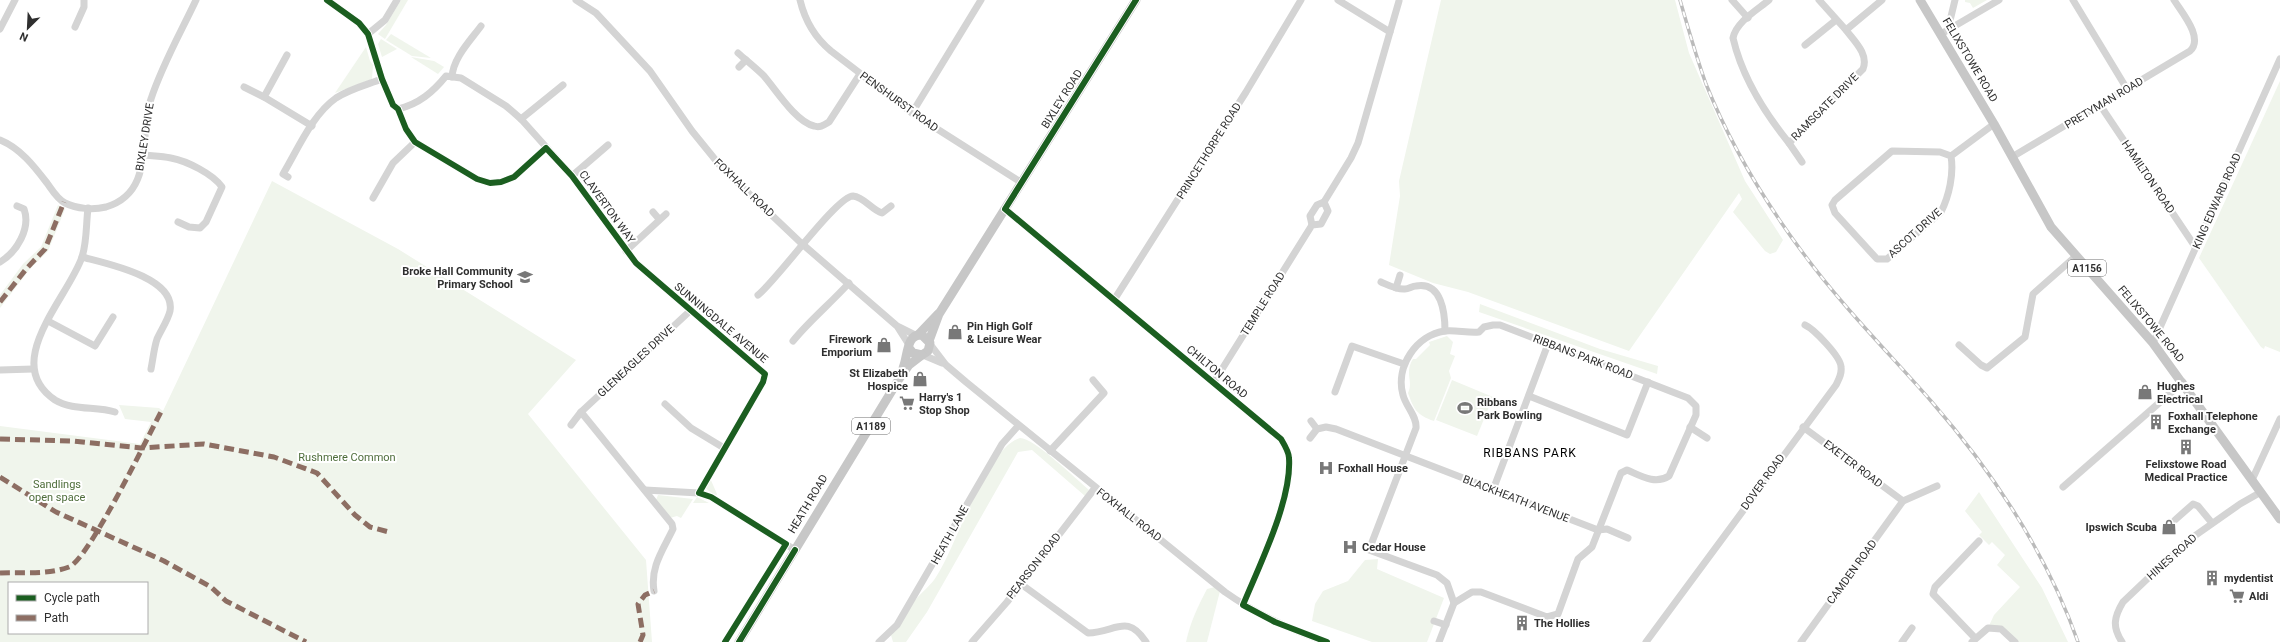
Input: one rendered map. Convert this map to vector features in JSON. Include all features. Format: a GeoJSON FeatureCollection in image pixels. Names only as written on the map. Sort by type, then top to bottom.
{"type":"FeatureCollection","features":[{"type":"Feature","properties":{"kind":"main road","name":"BIXLEY ROAD"},"geometry":{"type":"LineString","coordinates":[[929,343],[939,314],[1136,0]]}},
{"type":"Feature","properties":{"kind":"main road","name":"FELIXSTOWE ROAD"},"geometry":{"type":"LineString","coordinates":[[1920,0],[1944,31],[2051,227],[2153,343],[2183,382],[2280,519]]}},
{"type":"Feature","properties":{"kind":"main road","name":"BIXLEY ROAD"},"geometry":{"type":"LineString","coordinates":[[916,335],[939,314]]}},
{"type":"Feature","properties":{"kind":"main road"},"geometry":{"type":"LineString","coordinates":[[916,335],[925,337],[929,343],[928,351],[922,355],[916,355],[909,347],[911,339],[916,335]]}},
{"type":"Feature","properties":{"kind":"main road","name":"HEATH ROAD"},"geometry":{"type":"LineString","coordinates":[[899,380],[909,347]]}},
{"type":"Feature","properties":{"kind":"main road","name":"HEATH ROAD"},"geometry":{"type":"LineString","coordinates":[[739,642],[899,380],[909,365],[922,355]]}},
{"type":"Feature","properties":{"kind":"street"},"geometry":{"type":"LineString","coordinates":[[0,29],[15,0]]}},
{"type":"Feature","properties":{"kind":"street"},"geometry":{"type":"LineString","coordinates":[[75,27],[84,7],[84,0]]}},
{"type":"Feature","properties":{"kind":"street","name":"BIXLEY DRIVE"},"geometry":{"type":"LineString","coordinates":[[0,140],[15,149],[33,164],[57,197],[64,202],[99,209],[121,200],[130,193],[141,172],[151,99],[196,0]]}},
{"type":"Feature","properties":{"kind":"street"},"geometry":{"type":"LineString","coordinates":[[327,0],[359,23],[368,34],[382,79],[393,104],[398,109],[406,129],[415,142],[477,179],[490,183],[501,182],[514,177],[546,148]]}},
{"type":"Feature","properties":{"kind":"street"},"geometry":{"type":"LineString","coordinates":[[368,34],[385,20],[397,0]]}},
{"type":"Feature","properties":{"kind":"street","name":"FOXHALL ROAD"},"geometry":{"type":"LineString","coordinates":[[576,0],[596,13],[650,70],[692,131],[722,168],[804,244],[897,326],[916,335]]}},
{"type":"Feature","properties":{"kind":"street","name":"PENSHURST ROAD"},"geometry":{"type":"LineString","coordinates":[[800,0],[807,23],[820,43],[912,113],[1022,183]]}},
{"type":"Feature","properties":{"kind":"street"},"geometry":{"type":"LineString","coordinates":[[912,113],[981,0]]}},
{"type":"Feature","properties":{"kind":"street","name":"PRINCETHORPE ROAD"},"geometry":{"type":"LineString","coordinates":[[1114,300],[1246,92],[1301,0]]}},
{"type":"Feature","properties":{"kind":"street"},"geometry":{"type":"LineString","coordinates":[[1338,0],[1390,32]]}},
{"type":"Feature","properties":{"kind":"street"},"geometry":{"type":"LineString","coordinates":[[1732,0],[1748,18]]}},
{"type":"Feature","properties":{"kind":"street","name":"RAMSGATE DRIVE"},"geometry":{"type":"LineString","coordinates":[[1769,0],[1734,32],[1735,46],[1756,97],[1770,120],[1789,142],[1802,162]]}},
{"type":"Feature","properties":{"kind":"street","name":"RAMSGATE DRIVE"},"geometry":{"type":"LineString","coordinates":[[1789,142],[1863,69],[1865,64],[1863,53],[1846,30],[1819,0]]}},
{"type":"Feature","properties":{"kind":"street"},"geometry":{"type":"LineString","coordinates":[[1846,30],[1882,0]]}},
{"type":"Feature","properties":{"kind":"street"},"geometry":{"type":"LineString","coordinates":[[1944,31],[1955,0]]}},
{"type":"Feature","properties":{"kind":"street"},"geometry":{"type":"LineString","coordinates":[[1944,31],[1999,0]]}},
{"type":"Feature","properties":{"kind":"street"},"geometry":{"type":"LineString","coordinates":[[2073,0],[2126,89]]}},
{"type":"Feature","properties":{"kind":"street","name":"PRETYMAN ROAD"},"geometry":{"type":"LineString","coordinates":[[2012,157],[2194,48],[2196,42],[2193,33],[2174,0]]}},
{"type":"Feature","properties":{"kind":"street","name":"TEMPLE ROAD"},"geometry":{"type":"LineString","coordinates":[[1214,382],[1312,225],[1310,216],[1317,205],[1324,202],[1358,144],[1399,1]]}},
{"type":"Feature","properties":{"kind":"street"},"geometry":{"type":"LineString","coordinates":[[1805,45],[1836,20]]}},
{"type":"Feature","properties":{"kind":"street"},"geometry":{"type":"LineString","coordinates":[[398,109],[410,106],[428,96],[446,76],[452,77],[452,70],[459,56],[481,26]]}},
{"type":"Feature","properties":{"kind":"street"},"geometry":{"type":"LineString","coordinates":[[738,53],[763,75],[789,107],[806,122],[816,127],[823,126],[829,122],[860,74]]}},
{"type":"Feature","properties":{"kind":"street"},"geometry":{"type":"LineString","coordinates":[[264,97],[287,55]]}},
{"type":"Feature","properties":{"kind":"street","name":"KING EDWARD ROAD"},"geometry":{"type":"LineString","coordinates":[[2153,343],[2280,59]]}},
{"type":"Feature","properties":{"kind":"street"},"geometry":{"type":"LineString","coordinates":[[739,67],[746,60]]}},
{"type":"Feature","properties":{"kind":"street","name":"CLAVERTON WAY"},"geometry":{"type":"LineString","coordinates":[[452,77],[461,78],[506,106],[521,119],[572,176],[626,251],[651,277]]}},
{"type":"Feature","properties":{"kind":"street"},"geometry":{"type":"LineString","coordinates":[[288,177],[283,174],[323,110],[336,99],[351,90],[382,79]]}},
{"type":"Feature","properties":{"kind":"street"},"geometry":{"type":"LineString","coordinates":[[521,119],[563,85]]}},
{"type":"Feature","properties":{"kind":"street"},"geometry":{"type":"LineString","coordinates":[[244,87],[264,97],[312,126]]}},
{"type":"Feature","properties":{"kind":"street","name":"HAMILTON ROAD"},"geometry":{"type":"LineString","coordinates":[[2100,105],[2196,248]]}},
{"type":"Feature","properties":{"kind":"street"},"geometry":{"type":"LineString","coordinates":[[1950,156],[1994,124]]}},
{"type":"Feature","properties":{"kind":"street"},"geometry":{"type":"LineString","coordinates":[[373,198],[393,163],[415,142]]}},
{"type":"Feature","properties":{"kind":"street","name":"CLAVERTON WAY"},"geometry":{"type":"LineString","coordinates":[[572,176],[608,145]]}},
{"type":"Feature","properties":{"kind":"street","name":"ASCOT DRIVE"},"geometry":{"type":"LineString","coordinates":[[1892,151],[1940,152],[1950,156],[1953,168],[1945,204],[1941,212],[1887,259],[1877,259],[1835,213],[1832,205],[1836,200],[1892,151]]}},
{"type":"Feature","properties":{"kind":"street"},"geometry":{"type":"LineString","coordinates":[[143,155],[177,159],[218,181],[222,187],[206,222],[200,228],[189,228],[178,222]]}},
{"type":"Feature","properties":{"kind":"street"},"geometry":{"type":"LineString","coordinates":[[758,295],[766,288],[828,215],[849,197],[857,197],[877,212],[882,213],[891,206]]}},
{"type":"Feature","properties":{"kind":"street","name":"TEMPLE ROAD"},"geometry":{"type":"LineString","coordinates":[[1312,225],[1321,224],[1327,215],[1328,211],[1324,202]]}},
{"type":"Feature","properties":{"kind":"street"},"geometry":{"type":"LineString","coordinates":[[0,262],[7,258],[26,230],[27,219],[24,209],[16,206]]}},
{"type":"Feature","properties":{"kind":"street"},"geometry":{"type":"LineString","coordinates":[[88,208],[82,257],[35,348],[33,369],[40,386],[56,400],[75,407],[115,412]]}},
{"type":"Feature","properties":{"kind":"street","name":"CHILTON ROAD"},"geometry":{"type":"LineString","coordinates":[[1005,210],[1214,382],[1276,434],[1284,444],[1289,457],[1287,481],[1280,508],[1243,605]]}},
{"type":"Feature","properties":{"kind":"street"},"geometry":{"type":"LineString","coordinates":[[653,212],[659,219]]}},
{"type":"Feature","properties":{"kind":"street","name":"CLAVERTON WAY"},"geometry":{"type":"LineString","coordinates":[[626,251],[666,214]]}},
{"type":"Feature","properties":{"kind":"street"},"geometry":{"type":"LineString","coordinates":[[1959,345],[1981,365],[1987,368],[2025,337],[2033,294],[2076,256]]}},
{"type":"Feature","properties":{"kind":"street"},"geometry":{"type":"LineString","coordinates":[[82,257],[145,277],[167,294],[170,310],[156,340],[151,369]]}},
{"type":"Feature","properties":{"kind":"street"},"geometry":{"type":"LineString","coordinates":[[1396,288],[1400,275]]}},
{"type":"Feature","properties":{"kind":"street","name":"SUNNINGDALE AVENUE"},"geometry":{"type":"LineString","coordinates":[[651,277],[765,374],[763,382],[698,493]]}},
{"type":"Feature","properties":{"kind":"street"},"geometry":{"type":"LineString","coordinates":[[1381,282],[1406,290],[1417,286],[1426,286],[1437,294],[1442,301],[1445,331]]}},
{"type":"Feature","properties":{"kind":"street"},"geometry":{"type":"LineString","coordinates":[[793,341],[811,319],[819,316],[849,284]]}},
{"type":"Feature","properties":{"kind":"street","name":"GLENEAGLES DRIVE"},"geometry":{"type":"LineString","coordinates":[[571,425],[581,412],[691,310]]}},
{"type":"Feature","properties":{"kind":"street"},"geometry":{"type":"LineString","coordinates":[[48,321],[95,346],[113,317]]}},
{"type":"Feature","properties":{"kind":"street","name":"RIBBANS PARK ROAD"},"geometry":{"type":"LineString","coordinates":[[1500,325],[1648,382],[1693,402],[1697,410],[1670,476],[1662,481],[1653,481],[1627,470],[1621,473],[1592,547],[1578,559],[1558,614],[1554,617],[1547,617],[1481,592],[1472,592],[1454,603],[1447,583],[1438,575],[1369,550],[1416,428],[1417,421],[1405,403],[1402,392],[1401,381],[1404,364],[1416,346],[1433,335],[1445,331],[1479,332],[1484,327],[1500,325]]}},
{"type":"Feature","properties":{"kind":"street","name":"DOVER ROAD"},"geometry":{"type":"LineString","coordinates":[[1646,642],[1803,427],[1836,385],[1841,375],[1841,365],[1820,336],[1812,328],[1806,325]]}},
{"type":"Feature","properties":{"kind":"street","name":"FOXHALL ROAD"},"geometry":{"type":"LineString","coordinates":[[897,326],[909,347]]}},
{"type":"Feature","properties":{"kind":"street","name":"FOXHALL ROAD"},"geometry":{"type":"LineString","coordinates":[[929,343],[946,365],[1018,426],[1243,605],[1275,622],[1327,642]]}},
{"type":"Feature","properties":{"kind":"street"},"geometry":{"type":"LineString","coordinates":[[1493,490],[1548,344]]}},
{"type":"Feature","properties":{"kind":"street"},"geometry":{"type":"LineString","coordinates":[[1335,392],[1352,346],[1404,364]]}},
{"type":"Feature","properties":{"kind":"street","name":"FOXHALL ROAD"},"geometry":{"type":"LineString","coordinates":[[922,355],[946,365]]}},
{"type":"Feature","properties":{"kind":"street"},"geometry":{"type":"LineString","coordinates":[[0,370],[33,369]]}},
{"type":"Feature","properties":{"kind":"street"},"geometry":{"type":"LineString","coordinates":[[1050,451],[1104,393],[1093,380]]}},
{"type":"Feature","properties":{"kind":"street"},"geometry":{"type":"LineString","coordinates":[[1529,396],[1627,435],[1648,382]]}},
{"type":"Feature","properties":{"kind":"street"},"geometry":{"type":"LineString","coordinates":[[2064,487],[2183,382]]}},
{"type":"Feature","properties":{"kind":"street"},"geometry":{"type":"LineString","coordinates":[[665,404],[691,428],[724,448]]}},
{"type":"Feature","properties":{"kind":"street"},"geometry":{"type":"LineString","coordinates":[[581,412],[672,524],[673,529],[654,567],[652,578],[654,591]]}},
{"type":"Feature","properties":{"kind":"street"},"geometry":{"type":"LineString","coordinates":[[2252,480],[2280,419]]}},
{"type":"Feature","properties":{"kind":"street"},"geometry":{"type":"LineString","coordinates":[[1310,438],[1317,429],[1311,421]]}},
{"type":"Feature","properties":{"kind":"street","name":"HEATH LANE"},"geometry":{"type":"LineString","coordinates":[[879,642],[897,625],[1002,444],[1018,426]]}},
{"type":"Feature","properties":{"kind":"street","name":"BLACKHEATH AVENUE"},"geometry":{"type":"LineString","coordinates":[[1317,429],[1326,427],[1336,429],[1404,457],[1598,530],[1607,529],[1628,538]]}},
{"type":"Feature","properties":{"kind":"street"},"geometry":{"type":"LineString","coordinates":[[1690,427],[1707,438]]}},
{"type":"Feature","properties":{"kind":"street","name":"EXETER ROAD"},"geometry":{"type":"LineString","coordinates":[[1803,427],[1903,501]]}},
{"type":"Feature","properties":{"kind":"street"},"geometry":{"type":"LineString","coordinates":[[1903,501],[1937,486]]}},
{"type":"Feature","properties":{"kind":"street","name":"PEARSON ROAD"},"geometry":{"type":"LineString","coordinates":[[972,642],[1021,584],[1095,488]]}},
{"type":"Feature","properties":{"kind":"street"},"geometry":{"type":"LineString","coordinates":[[645,490],[698,493],[711,498],[795,550]]}},
{"type":"Feature","properties":{"kind":"street","name":"HINES ROAD"},"geometry":{"type":"LineString","coordinates":[[2122,642],[2115,629],[2114,621],[2123,602],[2186,542],[2212,523],[2261,492]]}},
{"type":"Feature","properties":{"kind":"street","name":"CAMDEN ROAD"},"geometry":{"type":"LineString","coordinates":[[1801,642],[1903,501]]}},
{"type":"Feature","properties":{"kind":"street"},"geometry":{"type":"LineString","coordinates":[[2175,520],[2193,504],[2198,506],[2212,523]]}},
{"type":"Feature","properties":{"kind":"street"},"geometry":{"type":"LineString","coordinates":[[1979,541],[1935,587],[1933,594],[1974,640],[1988,628],[2001,629],[2015,642]]}},
{"type":"Feature","properties":{"kind":"street"},"geometry":{"type":"LineString","coordinates":[[1021,584],[1088,633],[1128,625],[1138,630],[1146,642]]}},
{"type":"Feature","properties":{"kind":"street"},"geometry":{"type":"LineString","coordinates":[[1439,642],[1454,603]]}},
{"type":"Feature","properties":{"kind":"street"},"geometry":{"type":"LineString","coordinates":[[1434,621],[1446,625]]}},
{"type":"Feature","properties":{"kind":"street"},"geometry":{"type":"LineString","coordinates":[[1902,642],[1912,628]]}},
{"type":"Feature","properties":{"kind":"green space"},"geometry":{"type":"Polygon","coordinates":[[[401,0],[408,0],[385,39],[378,34],[386,25],[401,0]]]}},
{"type":"Feature","properties":{"kind":"green space"},"geometry":{"type":"Polygon","coordinates":[[[1441,0],[1675,0],[1689,53],[1745,181],[1783,240],[1776,252],[1770,254],[1765,251],[1733,212],[1742,199],[1739,193],[1629,351],[1468,292],[1433,283],[1389,265],[1400,196],[1399,181],[1441,0]]]}},
{"type":"Feature","properties":{"kind":"green space"},"geometry":{"type":"Polygon","coordinates":[[[1965,0],[1987,0],[1973,8],[1970,3],[1965,2],[1965,0]]]}},
{"type":"Feature","properties":{"kind":"green space"},"geometry":{"type":"Polygon","coordinates":[[[391,34],[431,58],[412,56],[386,40],[391,34]]]}},
{"type":"Feature","properties":{"kind":"green space"},"geometry":{"type":"Polygon","coordinates":[[[381,39],[397,49],[382,57],[378,44],[381,39]]]}},
{"type":"Feature","properties":{"kind":"green space"},"geometry":{"type":"Polygon","coordinates":[[[366,47],[370,61],[373,65],[372,79],[335,93],[366,47]]]}},
{"type":"Feature","properties":{"kind":"green space"},"geometry":{"type":"Polygon","coordinates":[[[411,57],[434,61],[444,67],[438,74],[411,57]]]}},
{"type":"Feature","properties":{"kind":"green space"},"geometry":{"type":"Polygon","coordinates":[[[2280,81],[2280,352],[2265,346],[2264,349],[2261,347],[2199,258],[2280,81]]]}},
{"type":"Feature","properties":{"kind":"green space","name":"Rushmere Common"},"geometry":{"type":"Polygon","coordinates":[[[272,181],[398,249],[576,360],[528,414],[646,560],[652,642],[0,642],[0,426],[140,444],[151,422],[125,419],[119,405],[159,408],[163,411],[272,181]]]}},
{"type":"Feature","properties":{"kind":"green space"},"geometry":{"type":"Polygon","coordinates":[[[58,205],[65,209],[48,251],[29,270],[0,308],[0,295],[23,264],[41,247],[58,205]]]}},
{"type":"Feature","properties":{"kind":"green space"},"geometry":{"type":"Polygon","coordinates":[[[1480,304],[1600,349],[1658,366],[1657,374],[1479,312],[1480,304]]]}},
{"type":"Feature","properties":{"kind":"green space"},"geometry":{"type":"Polygon","coordinates":[[[1447,336],[1453,342],[1450,354],[1455,356],[1449,371],[1451,378],[1434,421],[1420,414],[1412,404],[1408,393],[1410,389],[1409,369],[1413,359],[1416,359],[1430,345],[1429,342],[1447,336]]]}},
{"type":"Feature","properties":{"kind":"green space","name":"Ribbans Park Bowling"},"geometry":{"type":"Polygon","coordinates":[[[1452,380],[1493,397],[1477,436],[1436,420],[1452,380]]]}},
{"type":"Feature","properties":{"kind":"green space"},"geometry":{"type":"Polygon","coordinates":[[[1020,438],[1035,445],[1045,452],[1089,490],[1085,496],[1032,450],[1018,452],[927,612],[906,642],[893,642],[891,635],[917,598],[934,580],[944,563],[973,500],[995,459],[1007,445],[1020,438]]]}},
{"type":"Feature","properties":{"kind":"green space"},"geometry":{"type":"Polygon","coordinates":[[[710,478],[717,494],[716,496],[705,488],[710,478]]]}},
{"type":"Feature","properties":{"kind":"green space"},"geometry":{"type":"Polygon","coordinates":[[[1979,492],[2042,588],[2068,642],[2015,642],[2001,629],[1988,628],[1994,615],[2020,587],[1997,565],[2005,555],[1992,542],[1989,545],[1979,535],[1982,532],[1965,511],[1979,492]]]}},
{"type":"Feature","properties":{"kind":"green space"},"geometry":{"type":"Polygon","coordinates":[[[658,495],[693,499],[681,518],[677,516],[670,518],[656,500],[658,495]]]}},
{"type":"Feature","properties":{"kind":"green space"},"geometry":{"type":"Polygon","coordinates":[[[697,497],[709,503],[693,503],[697,497]]]}},
{"type":"Feature","properties":{"kind":"green space"},"geometry":{"type":"Polygon","coordinates":[[[1378,559],[1377,569],[1444,598],[1427,642],[1372,642],[1312,621],[1315,604],[1323,591],[1348,581],[1365,560],[1378,559]]]}},
{"type":"Feature","properties":{"kind":"green space"},"geometry":{"type":"Polygon","coordinates":[[[1215,587],[1220,591],[1207,642],[1186,642],[1200,602],[1207,589],[1215,587]]]}},
{"type":"Feature","properties":{"kind":"railway"},"geometry":{"type":"LineString","coordinates":[[1680,0],[1706,84],[1737,150],[1775,214],[1818,273],[1954,428],[1996,485],[2016,515],[2051,577],[2078,642]]}},
{"type":"Feature","properties":{"kind":"marked path"},"geometry":{"type":"LineString","coordinates":[[0,302],[27,268],[45,249],[64,202]]}},
{"type":"Feature","properties":{"kind":"marked path"},"geometry":{"type":"LineString","coordinates":[[0,573],[35,573],[61,570],[69,567],[78,559],[104,521],[162,410]]}},
{"type":"Feature","properties":{"kind":"marked path"},"geometry":{"type":"LineString","coordinates":[[0,439],[73,441],[141,448],[204,444],[274,457],[317,473],[355,515],[370,527],[389,532]]}},
{"type":"Feature","properties":{"kind":"marked path"},"geometry":{"type":"LineString","coordinates":[[0,477],[56,512],[164,561],[211,587],[226,601],[306,642]]}},
{"type":"Feature","properties":{"kind":"marked path"},"geometry":{"type":"LineString","coordinates":[[640,642],[643,635],[638,604],[645,595],[654,591]]}},
{"type":"Feature","properties":{"kind":"cycle path"},"geometry":{"type":"LineString","coordinates":[[327,0],[359,23],[368,34],[382,79],[393,105],[398,109],[406,129],[415,142],[477,179],[490,183],[501,182],[514,177],[546,148],[572,176],[636,263],[765,374],[763,382],[699,493],[711,497],[786,544],[725,642]]}},
{"type":"Feature","properties":{"kind":"cycle path"},"geometry":{"type":"LineString","coordinates":[[1136,0],[1005,209],[1281,439],[1289,456],[1289,475],[1285,493],[1273,533],[1243,605],[1275,622],[1327,642]]}},
{"type":"Feature","properties":{"kind":"cycle path"},"geometry":{"type":"LineString","coordinates":[[739,642],[795,550]]}},
{"type":"Feature","properties":{"kind":"place","name":"Broke Hall Community Primary School"},"geometry":{"type":"Point","coordinates":[525,277]}},
{"type":"Feature","properties":{"kind":"place","name":"Pin High Golf & Leisure Wear"},"geometry":{"type":"Point","coordinates":[955,332]}},
{"type":"Feature","properties":{"kind":"place","name":"Firework Emporium"},"geometry":{"type":"Point","coordinates":[884,345]}},
{"type":"Feature","properties":{"kind":"place","name":"St Elizabeth Hospice"},"geometry":{"type":"Point","coordinates":[920,379]}},
{"type":"Feature","properties":{"kind":"place","name":"Hughes Electrical"},"geometry":{"type":"Point","coordinates":[2145,392]}},
{"type":"Feature","properties":{"kind":"place","name":"Harry's 1 Stop Shop"},"geometry":{"type":"Point","coordinates":[907,403]}},
{"type":"Feature","properties":{"kind":"place","name":"Ribbans Park Bowling"},"geometry":{"type":"Point","coordinates":[1465,408]}},
{"type":"Feature","properties":{"kind":"place","name":"Foxhall Telephone Exchange"},"geometry":{"type":"Point","coordinates":[2156,422]}},
{"type":"Feature","properties":{"kind":"place","name":"Felixstowe Road Medical Practice"},"geometry":{"type":"Point","coordinates":[2186,447]}},
{"type":"Feature","properties":{"kind":"place","name":"Foxhall House"},"geometry":{"type":"Point","coordinates":[1326,468]}},
{"type":"Feature","properties":{"kind":"place","name":"Ipswich Scuba"},"geometry":{"type":"Point","coordinates":[2169,527]}},
{"type":"Feature","properties":{"kind":"place","name":"Cedar House"},"geometry":{"type":"Point","coordinates":[1350,547]}},
{"type":"Feature","properties":{"kind":"place","name":"mydentist"},"geometry":{"type":"Point","coordinates":[2212,578]}},
{"type":"Feature","properties":{"kind":"place","name":"Aldi"},"geometry":{"type":"Point","coordinates":[2237,596]}},
{"type":"Feature","properties":{"kind":"place","name":"The Hollies"},"geometry":{"type":"Point","coordinates":[1522,623]}},
{"type":"Feature","properties":{"kind":"district","name":"RIBBANS PARK"},"geometry":{"type":"Point","coordinates":[1530,453]}},
{"type":"Feature","properties":{"kind":"park label","name":"Sandlings open space"},"geometry":{"type":"Point","coordinates":[57,490]}}]}
